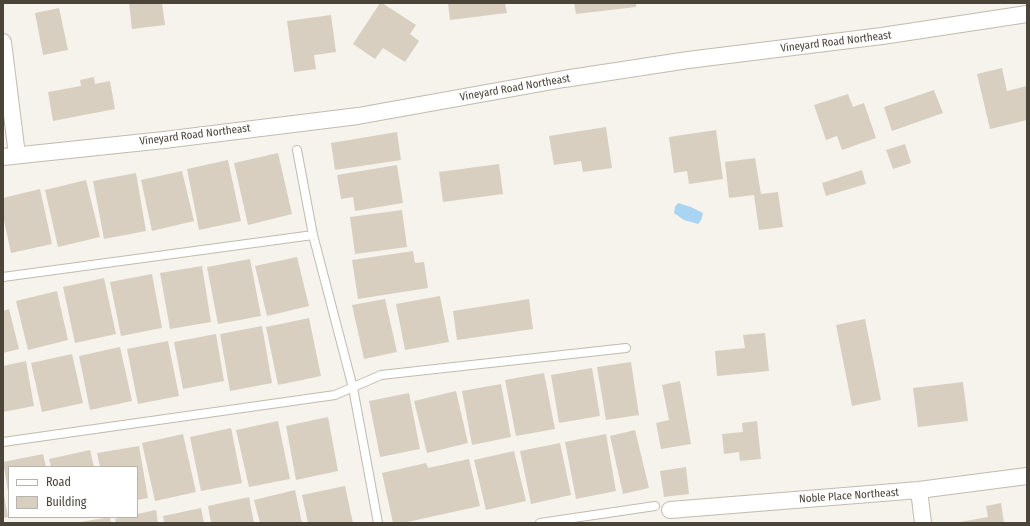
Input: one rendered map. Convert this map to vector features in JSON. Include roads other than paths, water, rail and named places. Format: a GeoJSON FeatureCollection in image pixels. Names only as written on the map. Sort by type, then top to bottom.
{"type":"FeatureCollection","features":[{"type":"Feature","properties":{"kind":"street","name":"Vineyard Road Northeast"},"geometry":{"type":"LineString","coordinates":[[10,156],[164,140],[358,116],[564,79],[688,60],[882,36],[1027,14]]}},
{"type":"Feature","properties":{"kind":"street"},"geometry":{"type":"LineString","coordinates":[[3,42],[10,156]]}},
{"type":"Feature","properties":{"kind":"street","name":"Noble Place Northeast"},"geometry":{"type":"LineString","coordinates":[[662,508],[918,490],[1027,476]]}},
{"type":"Feature","properties":{"kind":"street"},"geometry":{"type":"LineString","coordinates":[[918,490],[923,523]]}},
{"type":"Feature","properties":{"kind":"lane"},"geometry":{"type":"LineString","coordinates":[[298,150],[313,235],[353,388],[378,523]]}},
{"type":"Feature","properties":{"kind":"lane"},"geometry":{"type":"LineString","coordinates":[[3,277],[313,235]]}},
{"type":"Feature","properties":{"kind":"lane"},"geometry":{"type":"LineString","coordinates":[[3,442],[335,395],[381,375],[626,348]]}},
{"type":"Feature","properties":{"kind":"lane"},"geometry":{"type":"LineString","coordinates":[[540,523],[662,508]]}},
{"type":"Feature","properties":{"kind":"water"},"geometry":{"type":"Polygon","coordinates":[[[678,203],[703,213],[698,224],[684,220],[674,213],[675,207],[678,203]]]}}]}
